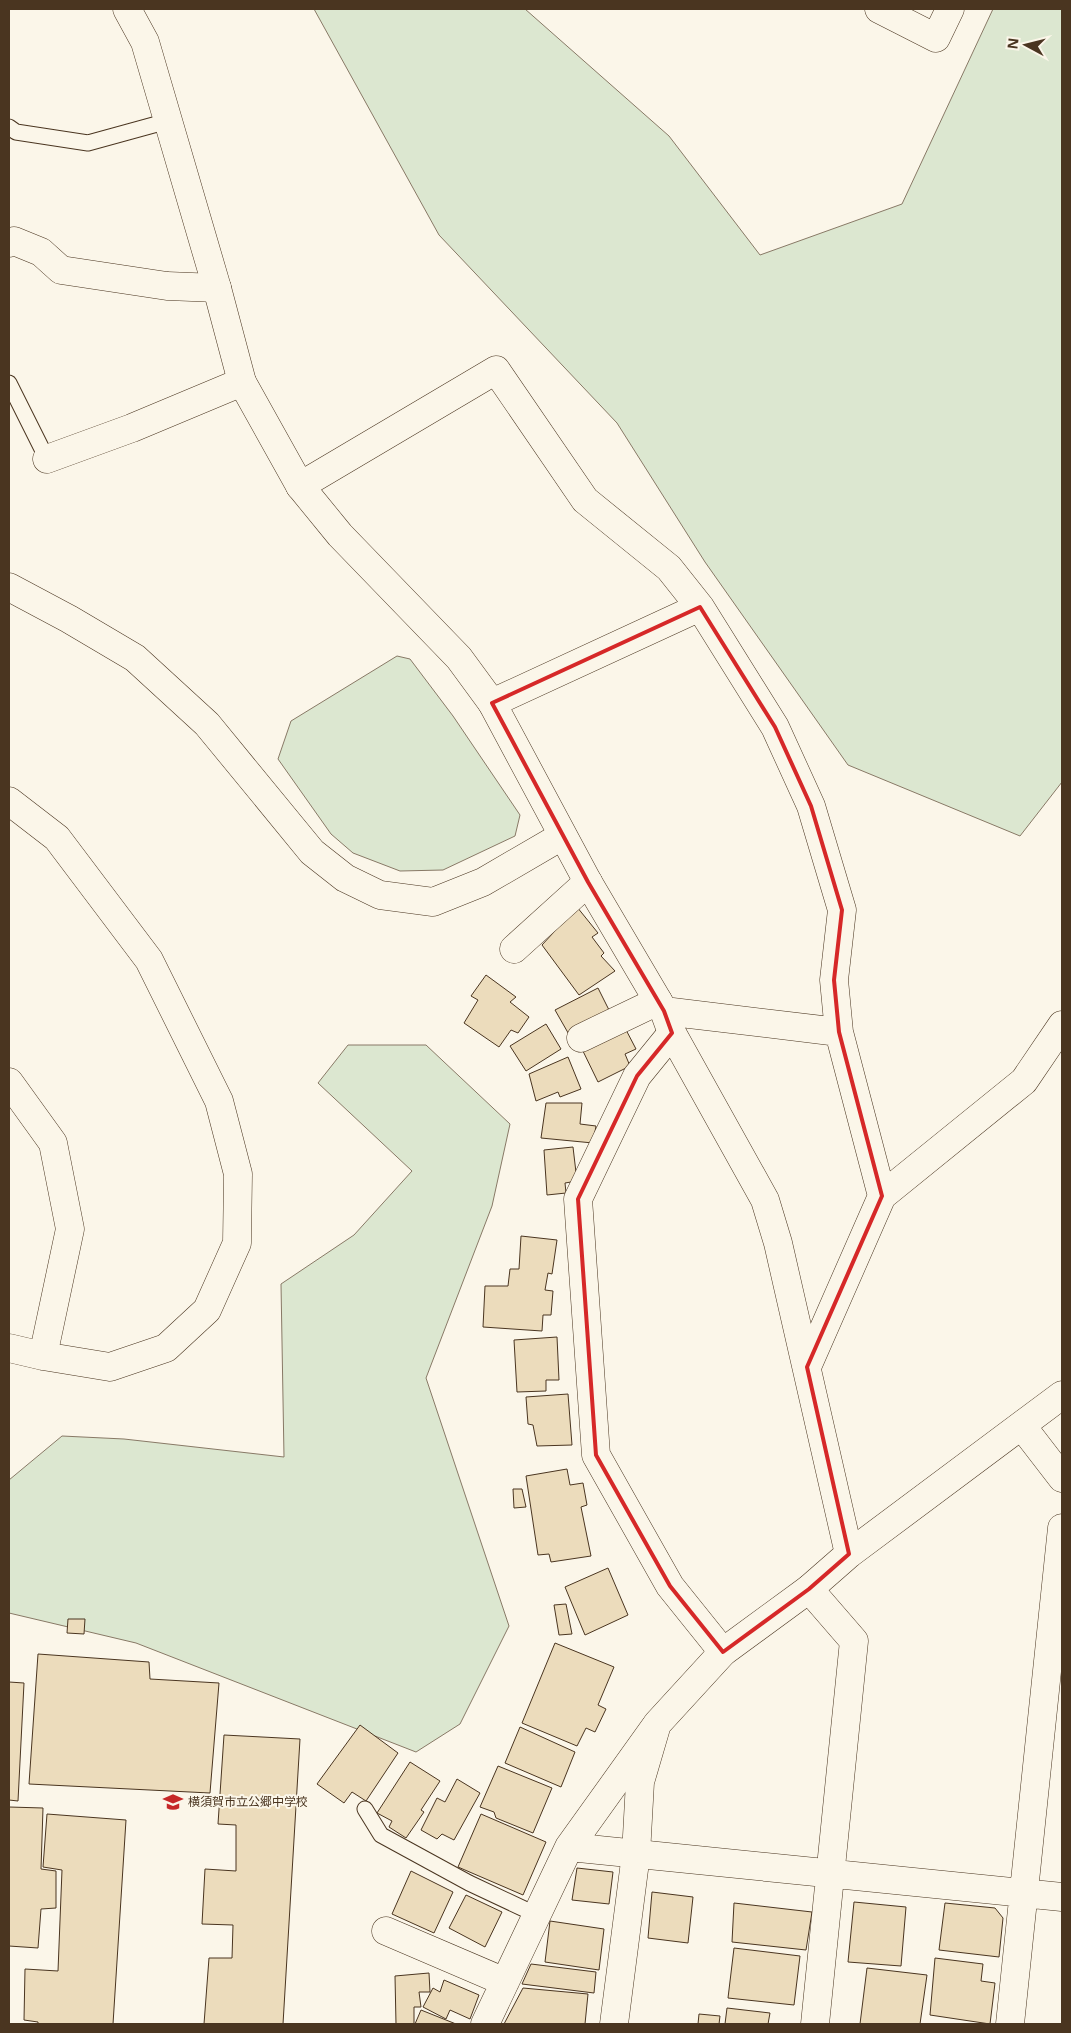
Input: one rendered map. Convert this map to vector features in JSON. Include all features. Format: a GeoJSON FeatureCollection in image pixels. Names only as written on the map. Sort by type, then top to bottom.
{"type":"FeatureCollection","features":[{"type":"Feature","properties":{"kind":"street"},"geometry":{"type":"LineString","coordinates":[[127,9],[144,42],[217,288],[242,382],[300,486],[340,535],[460,658],[492,703],[562,836],[665,1015],[765,1200],[778,1243],[849,1554]]}},
{"type":"Feature","properties":{"kind":"street"},"geometry":{"type":"LineString","coordinates":[[879,9],[936,38],[950,9]]}},
{"type":"Feature","properties":{"kind":"street"},"geometry":{"type":"LineString","coordinates":[[9,243],[14,241],[41,252],[61,270],[167,286],[217,288]]}},
{"type":"Feature","properties":{"kind":"street"},"geometry":{"type":"LineString","coordinates":[[300,486],[496,370],[585,500],[669,568],[700,607],[775,727],[811,806],[842,910],[834,980],[839,1032],[882,1196]]}},
{"type":"Feature","properties":{"kind":"street"},"geometry":{"type":"LineString","coordinates":[[47,459],[132,428],[242,382]]}},
{"type":"Feature","properties":{"kind":"street"},"geometry":{"type":"LineString","coordinates":[[9,588],[69,619],[134,658],[206,724],[312,852],[344,878],[380,896],[433,902],[483,882],[562,836]]}},
{"type":"Feature","properties":{"kind":"street"},"geometry":{"type":"LineString","coordinates":[[492,703],[700,607]]}},
{"type":"Feature","properties":{"kind":"street"},"geometry":{"type":"LineString","coordinates":[[9,801],[57,838],[149,960],[219,1101],[238,1174],[238,1243],[208,1310],[166,1348],[110,1367],[43,1356],[9,1348]]}},
{"type":"Feature","properties":{"kind":"street"},"geometry":{"type":"LineString","coordinates":[[514,948],[588,882]]}},
{"type":"Feature","properties":{"kind":"street"},"geometry":{"type":"LineString","coordinates":[[581,1038],[665,1015],[839,1032]]}},
{"type":"Feature","properties":{"kind":"street"},"geometry":{"type":"LineString","coordinates":[[665,1015],[578,1199],[596,1454],[670,1586],[724,1652]]}},
{"type":"Feature","properties":{"kind":"street"},"geometry":{"type":"LineString","coordinates":[[807,1367],[882,1196],[1024,1081],[1062,1025]]}},
{"type":"Feature","properties":{"kind":"street"},"geometry":{"type":"LineString","coordinates":[[9,1082],[53,1143],[70,1229],[43,1356]]}},
{"type":"Feature","properties":{"kind":"street"},"geometry":{"type":"LineString","coordinates":[[485,2024],[569,1847],[657,1724],[724,1652],[809,1589],[849,1554],[1062,1395]]}},
{"type":"Feature","properties":{"kind":"street"},"geometry":{"type":"LineString","coordinates":[[1022,1426],[1062,1478]]}},
{"type":"Feature","properties":{"kind":"street"},"geometry":{"type":"LineString","coordinates":[[1010,2024],[1062,1535]]}},
{"type":"Feature","properties":{"kind":"street"},"geometry":{"type":"LineString","coordinates":[[809,1589],[854,1641],[815,2024]]}},
{"type":"Feature","properties":{"kind":"street"},"geometry":{"type":"LineString","coordinates":[[614,2024],[636,1854],[640,1782],[657,1724]]}},
{"type":"Feature","properties":{"kind":"street"},"geometry":{"type":"LineString","coordinates":[[569,1847],[1062,1897]]}},
{"type":"Feature","properties":{"kind":"street"},"geometry":{"type":"LineString","coordinates":[[386,1931],[505,1982]]}},
{"type":"Feature","properties":{"kind":"lane"},"geometry":{"type":"LineString","coordinates":[[9,127],[16,132],[88,143],[168,121]]}},
{"type":"Feature","properties":{"kind":"lane"},"geometry":{"type":"LineString","coordinates":[[9,383],[47,459]]}},
{"type":"Feature","properties":{"kind":"lane"},"geometry":{"type":"LineString","coordinates":[[365,1809],[381,1835],[469,1884],[536,1915]]}},
{"type":"Feature","properties":{"kind":"highlighted area"},"geometry":{"type":"Polygon","coordinates":[[[700,607],[775,727],[811,806],[842,910],[834,980],[839,1032],[882,1196],[807,1367],[849,1554],[809,1589],[723,1652],[670,1586],[596,1455],[578,1199],[637,1076],[672,1033],[664,1011],[588,882],[492,703],[700,607]]]}},
{"type":"Feature","properties":{"kind":"green space"},"geometry":{"type":"Polygon","coordinates":[[[314,9],[525,9],[669,136],[760,255],[902,204],[993,9],[1062,9],[1062,782],[1020,836],[848,765],[705,562],[617,423],[439,235],[314,9]]]}},
{"type":"Feature","properties":{"kind":"green space"},"geometry":{"type":"Polygon","coordinates":[[[397,656],[410,659],[453,716],[520,815],[515,836],[443,870],[400,871],[353,853],[331,834],[278,759],[291,721],[397,656]]]}},
{"type":"Feature","properties":{"kind":"green space"},"geometry":{"type":"Polygon","coordinates":[[[348,1045],[426,1045],[510,1124],[492,1206],[426,1378],[509,1626],[460,1724],[416,1752],[136,1643],[9,1613],[9,1480],[62,1436],[124,1439],[284,1457],[281,1284],[354,1235],[412,1171],[318,1083],[348,1045]]]}},
{"type":"Feature","properties":{"kind":"building"},"geometry":{"type":"Polygon","coordinates":[[[577,907],[598,933],[592,937],[604,953],[601,956],[615,971],[579,995],[542,945],[577,907]]]}},
{"type":"Feature","properties":{"kind":"building"},"geometry":{"type":"Polygon","coordinates":[[[486,975],[516,997],[510,1002],[529,1017],[518,1033],[511,1030],[499,1047],[464,1023],[478,1000],[471,996],[486,975]]]}},
{"type":"Feature","properties":{"kind":"building"},"geometry":{"type":"Polygon","coordinates":[[[598,988],[612,1016],[571,1038],[555,1010],[598,988]]]}},
{"type":"Feature","properties":{"kind":"building"},"geometry":{"type":"Polygon","coordinates":[[[546,1024],[561,1049],[526,1071],[510,1046],[546,1024]]]}},
{"type":"Feature","properties":{"kind":"building"},"geometry":{"type":"Polygon","coordinates":[[[624,1026],[636,1049],[625,1054],[630,1066],[598,1082],[581,1047],[624,1026]]]}},
{"type":"Feature","properties":{"kind":"building"},"geometry":{"type":"Polygon","coordinates":[[[568,1057],[581,1089],[560,1097],[558,1092],[536,1101],[529,1074],[568,1057]]]}},
{"type":"Feature","properties":{"kind":"building"},"geometry":{"type":"Polygon","coordinates":[[[546,1103],[582,1103],[580,1124],[596,1126],[593,1143],[541,1138],[546,1103]]]}},
{"type":"Feature","properties":{"kind":"building"},"geometry":{"type":"Polygon","coordinates":[[[573,1147],[577,1181],[565,1183],[566,1193],[547,1195],[544,1150],[573,1147]]]}},
{"type":"Feature","properties":{"kind":"building"},"geometry":{"type":"Polygon","coordinates":[[[521,1236],[557,1240],[552,1274],[548,1273],[545,1290],[553,1291],[551,1315],[543,1315],[542,1331],[483,1327],[485,1286],[508,1286],[510,1269],[519,1269],[521,1236]]]}},
{"type":"Feature","properties":{"kind":"building"},"geometry":{"type":"Polygon","coordinates":[[[557,1337],[559,1380],[546,1380],[546,1391],[517,1392],[514,1340],[557,1337]]]}},
{"type":"Feature","properties":{"kind":"building"},"geometry":{"type":"Polygon","coordinates":[[[568,1394],[572,1445],[537,1446],[533,1425],[528,1424],[526,1397],[568,1394]]]}},
{"type":"Feature","properties":{"kind":"building"},"geometry":{"type":"Polygon","coordinates":[[[567,1469],[570,1485],[583,1483],[587,1505],[581,1507],[591,1556],[551,1562],[549,1554],[538,1555],[526,1476],[567,1469]]]}},
{"type":"Feature","properties":{"kind":"building"},"geometry":{"type":"Polygon","coordinates":[[[513,1489],[522,1489],[526,1507],[514,1508],[513,1489]]]}},
{"type":"Feature","properties":{"kind":"building"},"geometry":{"type":"Polygon","coordinates":[[[608,1568],[628,1615],[585,1635],[565,1587],[608,1568]]]}},
{"type":"Feature","properties":{"kind":"building"},"geometry":{"type":"Polygon","coordinates":[[[566,1604],[572,1634],[559,1635],[554,1605],[566,1604]]]}},
{"type":"Feature","properties":{"kind":"building"},"geometry":{"type":"Polygon","coordinates":[[[68,1619],[85,1619],[84,1634],[67,1633],[68,1619]]]}},
{"type":"Feature","properties":{"kind":"building"},"geometry":{"type":"Polygon","coordinates":[[[555,1643],[614,1667],[598,1705],[606,1709],[595,1732],[586,1728],[577,1746],[522,1723],[555,1643]]]}},
{"type":"Feature","properties":{"kind":"building"},"geometry":{"type":"Polygon","coordinates":[[[38,1654],[149,1662],[150,1679],[219,1683],[210,1793],[29,1784],[38,1654]]]}},
{"type":"Feature","properties":{"kind":"building"},"geometry":{"type":"Polygon","coordinates":[[[9,1682],[24,1683],[18,1801],[9,1800],[9,1682]]]}},
{"type":"Feature","properties":{"kind":"building"},"geometry":{"type":"Polygon","coordinates":[[[360,1725],[398,1753],[366,1801],[352,1792],[344,1803],[317,1784],[360,1725]]]}},
{"type":"Feature","properties":{"kind":"building"},"geometry":{"type":"Polygon","coordinates":[[[520,1727],[575,1752],[561,1787],[505,1763],[520,1727]]]}},
{"type":"Feature","properties":{"kind":"building"},"geometry":{"type":"Polygon","coordinates":[[[224,1735],[300,1739],[283,2024],[204,2024],[209,1958],[232,1958],[233,1925],[202,1924],[205,1869],[236,1871],[236,1825],[218,1824],[224,1735]]]}},
{"type":"Feature","properties":{"kind":"building"},"geometry":{"type":"Polygon","coordinates":[[[410,1762],[440,1781],[421,1810],[424,1812],[406,1838],[389,1827],[392,1821],[377,1813],[410,1762]]]}},
{"type":"Feature","properties":{"kind":"building"},"geometry":{"type":"Polygon","coordinates":[[[498,1766],[552,1788],[533,1833],[496,1818],[494,1812],[480,1807],[498,1766]]]}},
{"type":"Feature","properties":{"kind":"building"},"geometry":{"type":"Polygon","coordinates":[[[457,1779],[480,1793],[454,1840],[442,1834],[437,1839],[421,1830],[437,1798],[445,1802],[457,1779]]]}},
{"type":"Feature","properties":{"kind":"building"},"geometry":{"type":"Polygon","coordinates":[[[9,1807],[43,1808],[41,1869],[56,1871],[56,1908],[41,1909],[38,1948],[9,1946],[9,1807]]]}},
{"type":"Feature","properties":{"kind":"building"},"geometry":{"type":"Polygon","coordinates":[[[47,1814],[126,1820],[113,2024],[38,2024],[38,2022],[24,2020],[25,1969],[58,1971],[62,1870],[43,1867],[47,1814]]]}},
{"type":"Feature","properties":{"kind":"building"},"geometry":{"type":"Polygon","coordinates":[[[481,1814],[546,1842],[523,1895],[458,1867],[481,1814]]]}},
{"type":"Feature","properties":{"kind":"building"},"geometry":{"type":"Polygon","coordinates":[[[577,1868],[613,1872],[609,1904],[572,1900],[577,1868]]]}},
{"type":"Feature","properties":{"kind":"building"},"geometry":{"type":"Polygon","coordinates":[[[411,1871],[453,1892],[434,1933],[392,1914],[411,1871]]]}},
{"type":"Feature","properties":{"kind":"building"},"geometry":{"type":"Polygon","coordinates":[[[652,1892],[693,1897],[688,1943],[648,1938],[652,1892]]]}},
{"type":"Feature","properties":{"kind":"building"},"geometry":{"type":"Polygon","coordinates":[[[466,1895],[502,1912],[485,1947],[449,1928],[466,1895]]]}},
{"type":"Feature","properties":{"kind":"building"},"geometry":{"type":"Polygon","coordinates":[[[854,1902],[906,1907],[901,1966],[848,1962],[854,1902]]]}},
{"type":"Feature","properties":{"kind":"building"},"geometry":{"type":"Polygon","coordinates":[[[734,1903],[812,1912],[806,1950],[732,1942],[734,1903]]]}},
{"type":"Feature","properties":{"kind":"building"},"geometry":{"type":"Polygon","coordinates":[[[945,1903],[995,1908],[1003,1918],[999,1957],[939,1950],[945,1903]]]}},
{"type":"Feature","properties":{"kind":"building"},"geometry":{"type":"Polygon","coordinates":[[[550,1921],[604,1929],[599,1970],[545,1962],[550,1921]]]}},
{"type":"Feature","properties":{"kind":"building"},"geometry":{"type":"Polygon","coordinates":[[[734,1948],[800,1956],[794,2005],[728,1998],[734,1948]]]}},
{"type":"Feature","properties":{"kind":"building"},"geometry":{"type":"Polygon","coordinates":[[[935,1958],[983,1964],[981,1981],[995,1983],[990,2024],[930,2015],[935,1958]]]}},
{"type":"Feature","properties":{"kind":"building"},"geometry":{"type":"Polygon","coordinates":[[[531,1964],[596,1972],[594,1993],[522,1984],[531,1964]]]}},
{"type":"Feature","properties":{"kind":"building"},"geometry":{"type":"Polygon","coordinates":[[[867,1968],[927,1975],[920,2024],[860,2024],[867,1968]]]}},
{"type":"Feature","properties":{"kind":"building"},"geometry":{"type":"Polygon","coordinates":[[[429,1973],[430,1992],[419,1992],[421,2007],[414,2007],[414,2024],[396,2024],[395,1976],[429,1973]]]}},
{"type":"Feature","properties":{"kind":"building"},"geometry":{"type":"Polygon","coordinates":[[[444,1980],[479,1995],[470,2019],[450,2010],[446,2019],[423,2007],[433,1988],[440,1992],[444,1980]]]}},
{"type":"Feature","properties":{"kind":"building"},"geometry":{"type":"Polygon","coordinates":[[[523,1988],[588,1994],[585,2024],[504,2024],[523,1988]]]}},
{"type":"Feature","properties":{"kind":"building"},"geometry":{"type":"Polygon","coordinates":[[[727,2008],[770,2013],[768,2024],[725,2024],[727,2008]]]}},
{"type":"Feature","properties":{"kind":"building"},"geometry":{"type":"Polygon","coordinates":[[[421,2010],[456,2024],[415,2024],[421,2010]]]}},
{"type":"Feature","properties":{"kind":"building"},"geometry":{"type":"Polygon","coordinates":[[[699,2014],[720,2016],[719,2024],[698,2024],[699,2014]]]}},
{"type":"Feature","properties":{"kind":"place","name":"横須賀市立公郷中学校"},"geometry":{"type":"Point","coordinates":[173,1802]}}]}
